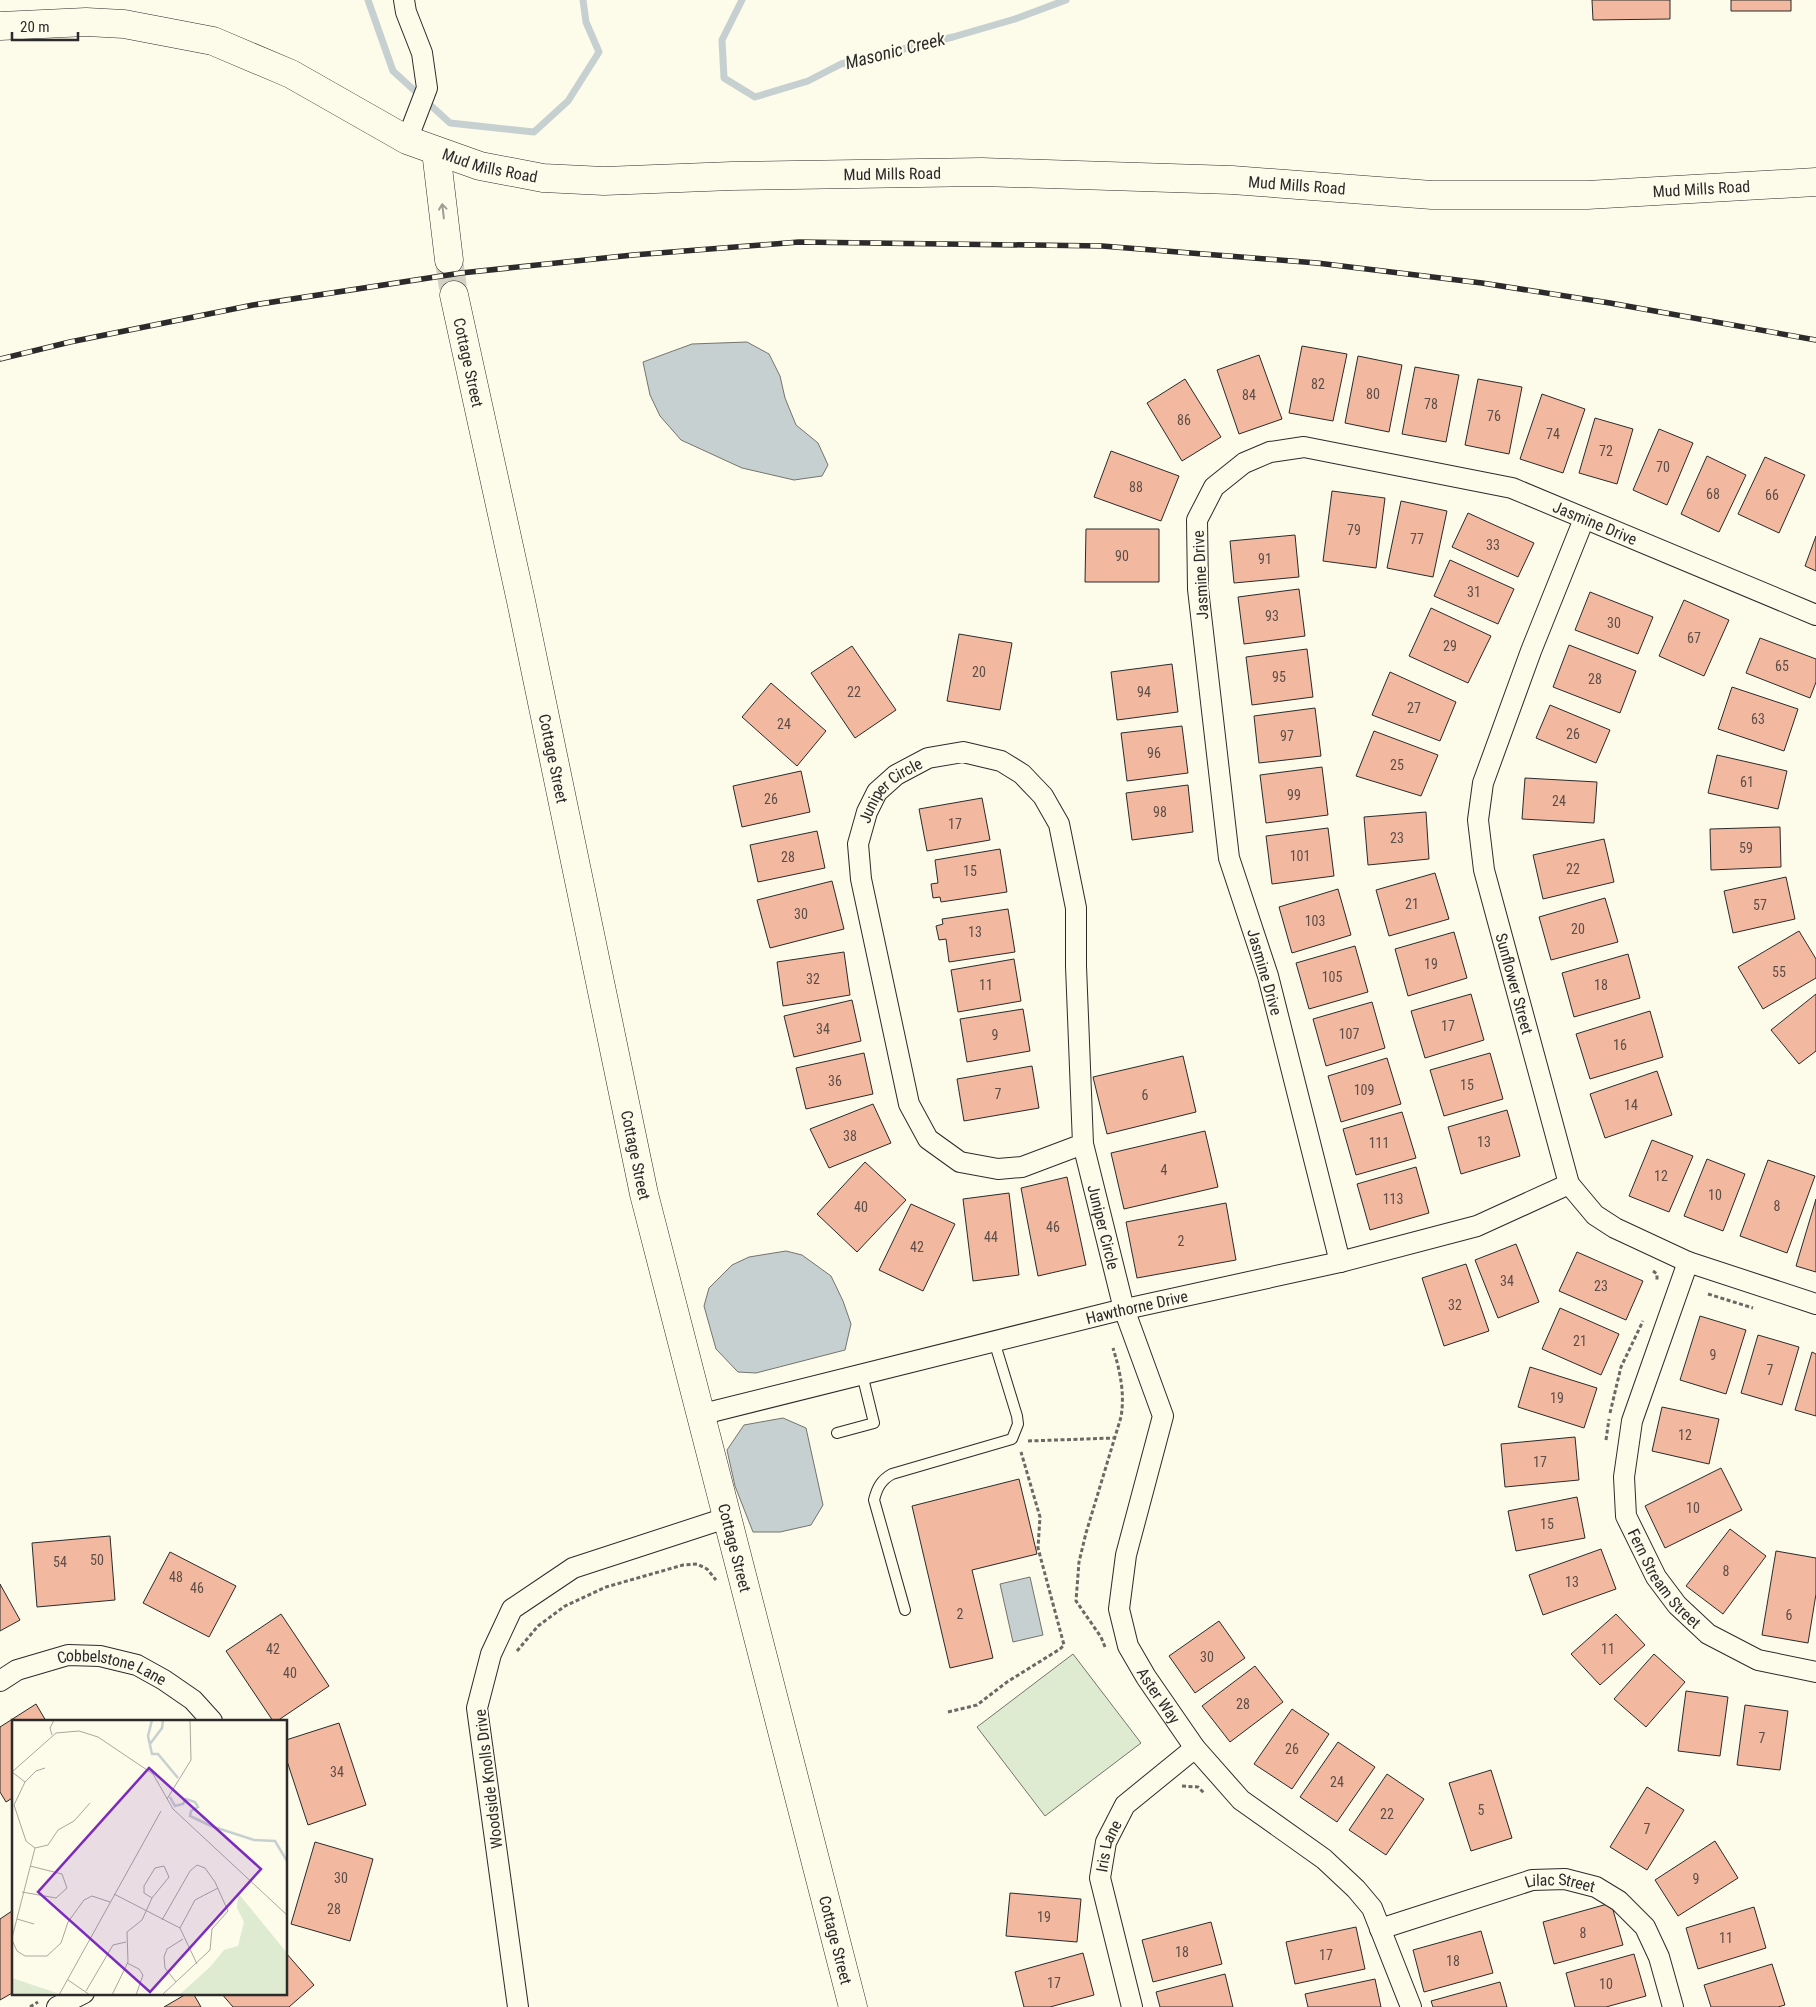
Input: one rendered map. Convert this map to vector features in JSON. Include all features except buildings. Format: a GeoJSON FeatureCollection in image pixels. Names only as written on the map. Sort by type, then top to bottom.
{"type":"FeatureCollection","features":[{"type":"Feature","properties":{"kind":"street"},"geometry":{"type":"LineString","coordinates":[[404,0],[406,12],[422,53],[427,88],[407,140]]}},
{"type":"Feature","properties":{"kind":"street","name":"Mud Mills Road"},"geometry":{"type":"LineString","coordinates":[[0,26],[86,22],[124,24],[213,41],[291,74],[407,140],[480,166],[542,178],[604,182],[732,176],[982,172],[1232,180],[1432,195],[1587,195],[1816,182]]}},
{"type":"Feature","properties":{"kind":"street"},"geometry":{"type":"LineString","coordinates":[[436,151],[449,260]]}},
{"type":"Feature","properties":{"kind":"street","name":"Cottage Street"},"geometry":{"type":"LineString","coordinates":[[454,295],[521,600],[644,1194],[699,1415],[853,2007]]}},
{"type":"Feature","properties":{"kind":"street","name":"Jasmine Drive"},"geometry":{"type":"LineString","coordinates":[[1340,1262],[1268,976],[1229,858],[1198,589],[1197,520],[1214,487],[1244,463],[1270,452],[1304,447],[1512,488],[1816,615]]}},
{"type":"Feature","properties":{"kind":"street","name":"Sunflower Street"},"geometry":{"type":"LineString","coordinates":[[1584,518],[1531,651],[1483,783],[1478,820],[1484,870],[1569,1184],[1594,1215],[1616,1228],[1688,1262],[1816,1304]]}},
{"type":"Feature","properties":{"kind":"street","name":"Juniper Circle"},"geometry":{"type":"LineString","coordinates":[[1083,1144],[1022,1167],[998,1169],[960,1162],[928,1139],[909,1104],[861,879],[858,844],[867,812],[877,792],[896,775],[928,758],[963,752],[1001,761],[1022,774],[1043,796],[1059,824],[1076,908],[1076,966],[1083,1144],[1124,1309]]}},
{"type":"Feature","properties":{"kind":"street","name":"Hawthorne Drive"},"geometry":{"type":"LineString","coordinates":[[699,1415],[1124,1309],[1340,1262],[1476,1226],[1569,1184]]}},
{"type":"Feature","properties":{"kind":"street","name":"Fern Stream Street"},"geometry":{"type":"LineString","coordinates":[[1688,1262],[1632,1421],[1624,1477],[1626,1516],[1656,1577],[1677,1605],[1708,1634],[1758,1660],[1816,1672]]}},
{"type":"Feature","properties":{"kind":"street","name":"Aster Way"},"geometry":{"type":"LineString","coordinates":[[1124,1309],[1163,1416],[1126,1555],[1119,1609],[1128,1646],[1146,1677],[1195,1748],[1241,1800],[1324,1858],[1356,1889],[1372,1908],[1411,2007]]}},
{"type":"Feature","properties":{"kind":"street","name":"Woodside Knolls Drive"},"geometry":{"type":"LineString","coordinates":[[518,2007],[477,1708],[491,1654],[512,1609],[573,1568],[726,1518]]}},
{"type":"Feature","properties":{"kind":"street","name":"Cobbelstone Lane"},"geometry":{"type":"LineString","coordinates":[[0,1681],[17,1670],[68,1655],[100,1656],[137,1665],[164,1680],[193,1700],[211,1720]]}},
{"type":"Feature","properties":{"kind":"street","name":"Iris Lane"},"geometry":{"type":"LineString","coordinates":[[1132,2007],[1100,1878],[1106,1842],[1125,1805],[1195,1748]]}},
{"type":"Feature","properties":{"kind":"street","name":"Lilac Street"},"geometry":{"type":"LineString","coordinates":[[1380,1929],[1532,1880],[1565,1879],[1596,1887],[1619,1901],[1645,1928],[1659,1957],[1673,2007]]}},
{"type":"Feature","properties":{"kind":"street"},"geometry":{"type":"LineString","coordinates":[[58,2007],[82,1994]]}},
{"type":"Feature","properties":{"kind":"lane"},"geometry":{"type":"LineString","coordinates":[[905,1610],[874,1500],[876,1493],[880,1485],[892,1474],[1012,1439],[1018,1424],[1017,1416],[994,1341]]}},
{"type":"Feature","properties":{"kind":"lane"},"geometry":{"type":"LineString","coordinates":[[837,1432],[874,1423],[862,1374]]}},
{"type":"Feature","properties":{"kind":"path"},"geometry":{"type":"LineString","coordinates":[[1651,1270],[1657,1274],[1657,1286]]}},
{"type":"Feature","properties":{"kind":"path"},"geometry":{"type":"LineString","coordinates":[[1606,1441],[1606,1432],[1621,1367],[1645,1316]]}},
{"type":"Feature","properties":{"kind":"path"},"geometry":{"type":"LineString","coordinates":[[1018,1441],[1114,1438]]}},
{"type":"Feature","properties":{"kind":"path"},"geometry":{"type":"LineString","coordinates":[[948,1712],[977,1705],[1007,1682],[1064,1645],[1038,1548],[1040,1517],[1021,1451]]}},
{"type":"Feature","properties":{"kind":"path"},"geometry":{"type":"LineString","coordinates":[[514,1656],[538,1626],[566,1606],[606,1587],[683,1565],[697,1564],[707,1569],[716,1580],[718,1588]]}},
{"type":"Feature","properties":{"kind":"path"},"geometry":{"type":"LineString","coordinates":[[1179,1785],[1198,1788],[1209,1797]]}},
{"type":"Feature","properties":{"kind":"green space"},"geometry":{"type":"Polygon","coordinates":[[[1073,1654],[1141,1743],[1045,1816],[977,1727],[1073,1654]]]}},
{"type":"Feature","properties":{"kind":"shaded area"},"geometry":{"type":"Polygon","coordinates":[[[747,342],[769,354],[780,376],[785,398],[796,425],[818,443],[828,465],[822,476],[794,480],[742,468],[681,440],[660,416],[650,395],[643,362],[692,344],[747,342]]]}},
{"type":"Feature","properties":{"kind":"shaded area"},"geometry":{"type":"Polygon","coordinates":[[[786,1251],[802,1255],[831,1276],[851,1324],[845,1350],[756,1373],[738,1372],[716,1349],[704,1306],[709,1288],[732,1265],[749,1257],[786,1251]]]}},
{"type":"Feature","properties":{"kind":"shaded area"},"geometry":{"type":"Polygon","coordinates":[[[783,1418],[806,1428],[823,1505],[811,1525],[780,1532],[753,1532],[735,1486],[727,1450],[744,1425],[783,1418]]]}},
{"type":"Feature","properties":{"kind":"shaded area"},"geometry":{"type":"Polygon","coordinates":[[[1030,1577],[1043,1635],[1013,1642],[1000,1584],[1030,1577]]]}},
{"type":"Feature","properties":{"kind":"waterway","name":"Masonic Creek"},"geometry":{"type":"LineString","coordinates":[[368,0],[393,71],[450,123],[534,132],[568,101],[599,52],[586,22],[583,0]]}},
{"type":"Feature","properties":{"kind":"waterway","name":"Masonic Creek"},"geometry":{"type":"LineString","coordinates":[[742,0],[722,40],[724,78],[755,97],[808,81],[841,64],[953,37],[1015,19],[1066,0]]}},
{"type":"Feature","properties":{"kind":"tunnel"},"geometry":{"type":"LineString","coordinates":[[449,260],[454,295]]}},
{"type":"Feature","properties":{"kind":"railway"},"geometry":{"type":"LineString","coordinates":[[0,359],[70,342],[253,305],[461,273],[633,255],[799,242],[1102,246],[1317,263],[1482,283],[1610,303],[1816,340]]}}]}
